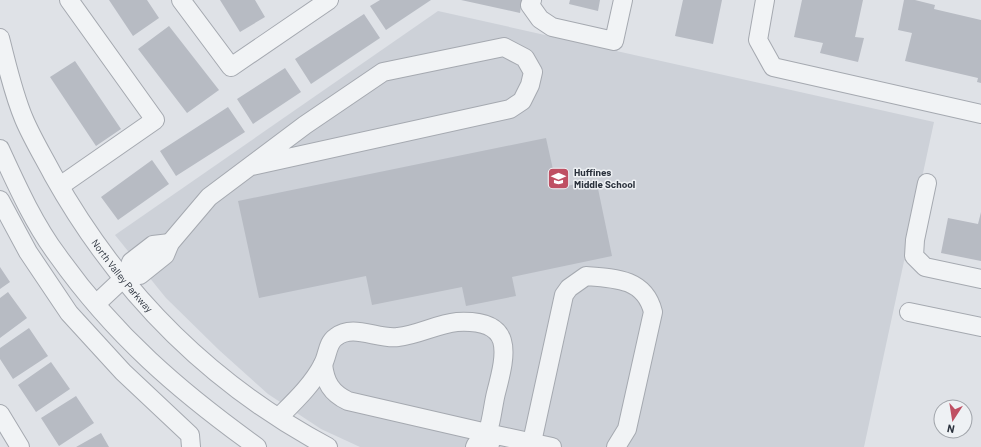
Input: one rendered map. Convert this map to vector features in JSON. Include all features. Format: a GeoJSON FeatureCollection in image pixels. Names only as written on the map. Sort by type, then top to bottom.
{"type":"FeatureCollection","features":[{"type":"Feature","properties":{"kind":"street"},"geometry":{"type":"LineString","coordinates":[[60,186],[155,120],[69,0]]}},
{"type":"Feature","properties":{"kind":"street"},"geometry":{"type":"LineString","coordinates":[[181,0],[231,67],[329,0]]}},
{"type":"Feature","properties":{"kind":"street"},"geometry":{"type":"LineString","coordinates":[[532,0],[530,5],[540,19],[552,27],[614,42],[623,0]]}},
{"type":"Feature","properties":{"kind":"street"},"geometry":{"type":"LineString","coordinates":[[765,0],[758,40],[773,67],[981,114]]}},
{"type":"Feature","properties":{"kind":"street","name":"North Valley Parkway"},"geometry":{"type":"LineString","coordinates":[[0,38],[11,82],[24,118],[86,231],[170,332],[226,381],[279,417],[328,447]]}},
{"type":"Feature","properties":{"kind":"street"},"geometry":{"type":"LineString","coordinates":[[96,304],[124,276],[131,262],[153,245],[170,243],[208,197],[306,125],[383,72],[504,47],[525,58],[532,72],[530,85],[522,102],[510,109],[252,166]]}},
{"type":"Feature","properties":{"kind":"street"},"geometry":{"type":"LineString","coordinates":[[0,149],[21,194],[57,256],[96,304],[138,351],[177,386],[257,447]]}},
{"type":"Feature","properties":{"kind":"street"},"geometry":{"type":"LineString","coordinates":[[927,183],[915,240],[914,256],[926,268],[981,279]]}},
{"type":"Feature","properties":{"kind":"street"},"geometry":{"type":"LineString","coordinates":[[0,200],[28,252],[69,313],[123,372],[190,435],[191,447]]}},
{"type":"Feature","properties":{"kind":"street"},"geometry":{"type":"LineString","coordinates":[[532,442],[564,295],[569,288],[586,276],[616,279],[631,283],[643,290],[650,301],[653,312],[626,429],[616,447]]}},
{"type":"Feature","properties":{"kind":"street"},"geometry":{"type":"LineString","coordinates":[[909,312],[981,327]]}},
{"type":"Feature","properties":{"kind":"street"},"geometry":{"type":"LineString","coordinates":[[279,417],[300,396],[323,364],[330,344],[335,337],[342,333],[351,331],[383,337],[398,338],[455,322],[475,322],[490,325],[500,337],[505,349],[504,362],[489,440]]}},
{"type":"Feature","properties":{"kind":"street"},"geometry":{"type":"LineString","coordinates":[[323,364],[324,377],[330,388],[338,396],[348,401],[489,440],[532,442],[552,447]]}},
{"type":"Feature","properties":{"kind":"street"},"geometry":{"type":"LineString","coordinates":[[0,414],[20,447]]}},
{"type":"Feature","properties":{"kind":"street"},"geometry":{"type":"LineString","coordinates":[[474,447],[489,440]]}},
{"type":"Feature","properties":{"kind":"shaded area","name":"Huffines Middle School"},"geometry":{"type":"Polygon","coordinates":[[[438,11],[934,122],[864,447],[360,447],[321,429],[268,394],[219,350],[166,298],[115,235],[438,11]]]}},
{"type":"Feature","properties":{"kind":"building"},"geometry":{"type":"Polygon","coordinates":[[[109,0],[147,0],[159,18],[133,36],[109,0]]]}},
{"type":"Feature","properties":{"kind":"building"},"geometry":{"type":"Polygon","coordinates":[[[220,0],[255,0],[265,17],[240,32],[220,0]]]}},
{"type":"Feature","properties":{"kind":"building"},"geometry":{"type":"Polygon","coordinates":[[[380,0],[431,0],[386,30],[370,6],[380,0]]]}},
{"type":"Feature","properties":{"kind":"building"},"geometry":{"type":"Polygon","coordinates":[[[461,0],[522,0],[520,13],[461,0]]]}},
{"type":"Feature","properties":{"kind":"building"},"geometry":{"type":"Polygon","coordinates":[[[570,0],[600,0],[598,11],[569,4],[570,0]]]}},
{"type":"Feature","properties":{"kind":"building"},"geometry":{"type":"Polygon","coordinates":[[[683,0],[722,0],[713,44],[675,36],[683,0]]]}},
{"type":"Feature","properties":{"kind":"building"},"geometry":{"type":"Polygon","coordinates":[[[802,0],[863,0],[855,37],[864,38],[858,62],[820,53],[823,43],[794,37],[802,0]]]}},
{"type":"Feature","properties":{"kind":"building"},"geometry":{"type":"Polygon","coordinates":[[[904,0],[915,0],[935,5],[934,9],[981,20],[981,83],[977,82],[978,78],[905,61],[912,33],[898,30],[904,0]]]}},
{"type":"Feature","properties":{"kind":"building"},"geometry":{"type":"Polygon","coordinates":[[[364,14],[380,38],[311,84],[295,59],[364,14]]]}},
{"type":"Feature","properties":{"kind":"building"},"geometry":{"type":"Polygon","coordinates":[[[169,26],[219,90],[187,113],[138,49],[169,26]]]}},
{"type":"Feature","properties":{"kind":"building"},"geometry":{"type":"Polygon","coordinates":[[[75,61],[121,129],[96,146],[50,77],[75,61]]]}},
{"type":"Feature","properties":{"kind":"building"},"geometry":{"type":"Polygon","coordinates":[[[285,68],[301,92],[253,124],[237,99],[285,68]]]}},
{"type":"Feature","properties":{"kind":"building"},"geometry":{"type":"Polygon","coordinates":[[[228,107],[245,132],[176,176],[160,151],[228,107]]]}},
{"type":"Feature","properties":{"kind":"building","name":"Huffines Middle School"},"geometry":{"type":"Polygon","coordinates":[[[546,138],[554,174],[564,172],[567,186],[596,179],[612,256],[512,277],[516,296],[466,306],[462,287],[372,305],[366,276],[259,298],[238,201],[546,138]]]}},
{"type":"Feature","properties":{"kind":"building"},"geometry":{"type":"Polygon","coordinates":[[[152,160],[169,184],[118,220],[101,197],[152,160]]]}},
{"type":"Feature","properties":{"kind":"building"},"geometry":{"type":"Polygon","coordinates":[[[981,212],[981,261],[941,253],[948,218],[978,224],[981,212]]]}},
{"type":"Feature","properties":{"kind":"building"},"geometry":{"type":"Polygon","coordinates":[[[0,267],[10,282],[0,289],[0,267]]]}},
{"type":"Feature","properties":{"kind":"building"},"geometry":{"type":"Polygon","coordinates":[[[8,292],[27,318],[0,338],[0,298],[8,292]]]}},
{"type":"Feature","properties":{"kind":"building"},"geometry":{"type":"Polygon","coordinates":[[[29,328],[48,356],[13,379],[0,359],[0,348],[29,328]]]}},
{"type":"Feature","properties":{"kind":"building"},"geometry":{"type":"Polygon","coordinates":[[[51,362],[70,389],[36,412],[18,385],[51,362]]]}},
{"type":"Feature","properties":{"kind":"building"},"geometry":{"type":"Polygon","coordinates":[[[76,396],[94,423],[59,446],[41,418],[76,396]]]}},
{"type":"Feature","properties":{"kind":"building"},"geometry":{"type":"Polygon","coordinates":[[[101,433],[109,447],[76,447],[101,433]]]}},
{"type":"Feature","properties":{"kind":"place","name":"Huffines Middle School"},"geometry":{"type":"Point","coordinates":[559,178]}}]}
